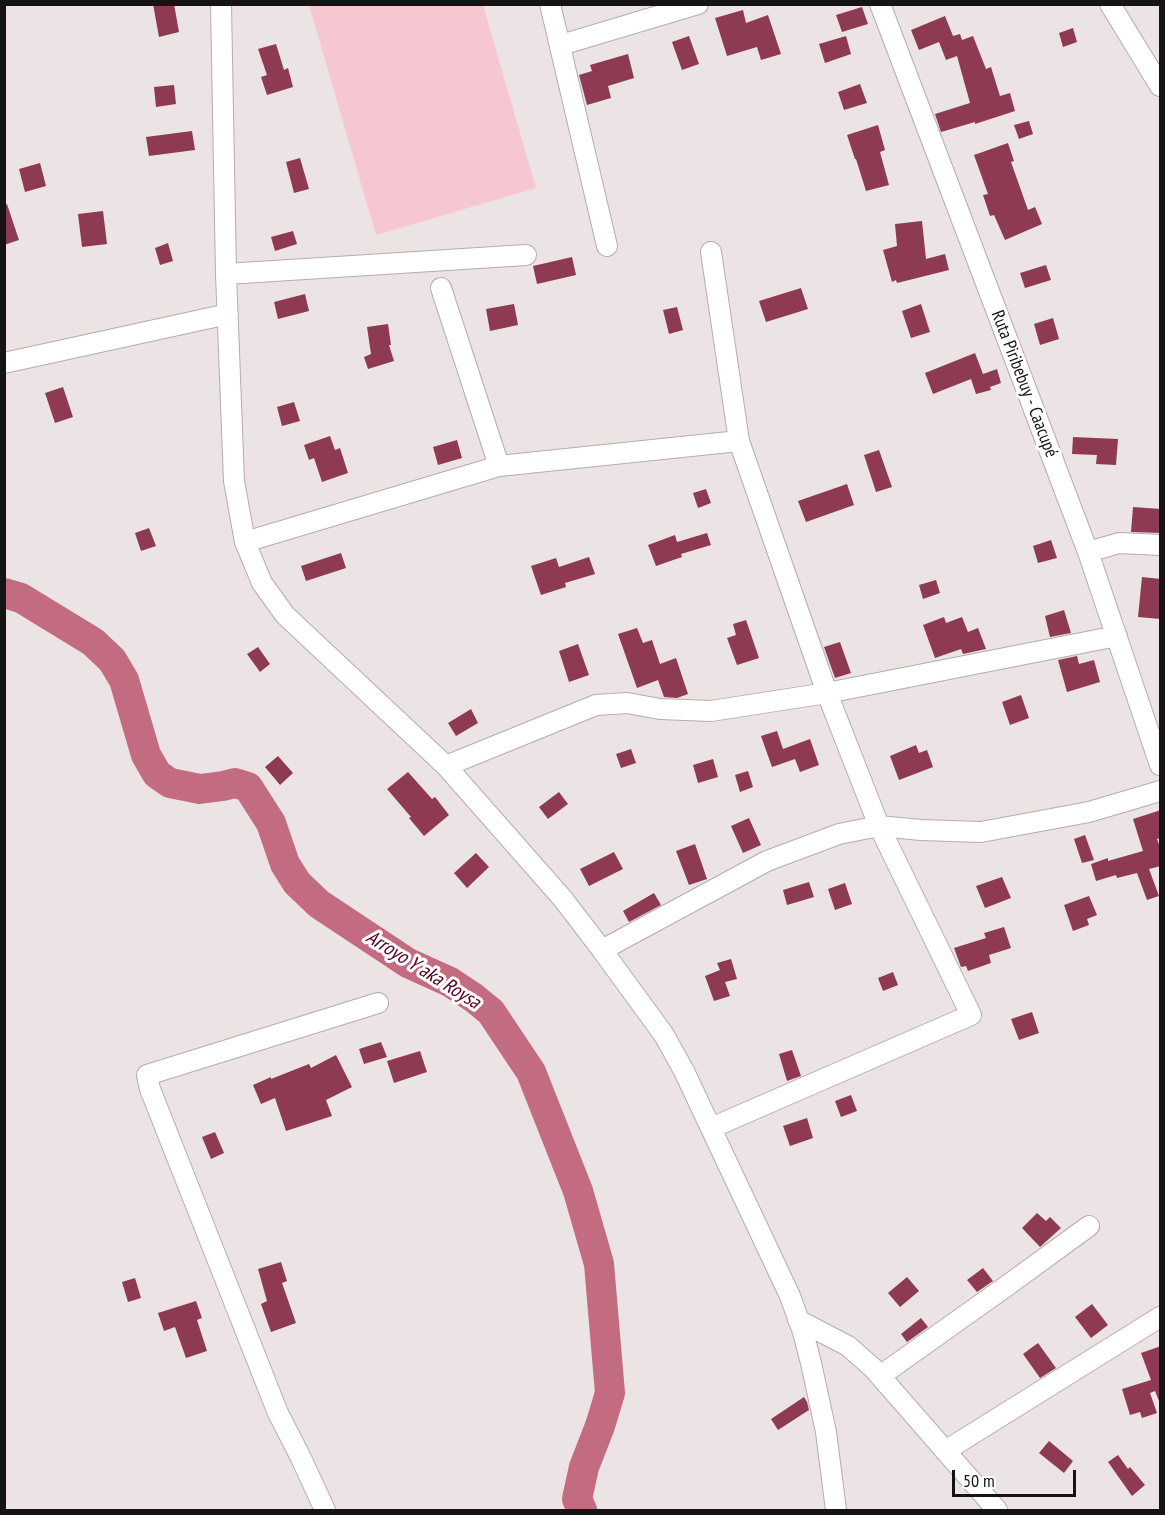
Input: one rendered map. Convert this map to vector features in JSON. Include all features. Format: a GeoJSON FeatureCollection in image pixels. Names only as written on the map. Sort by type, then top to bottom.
{"type":"FeatureCollection","features":[{"type":"Feature","properties":{"kind":"street"},"geometry":{"type":"LineString","coordinates":[[221,4],[226,274],[234,482],[245,542],[262,583],[285,615],[446,766],[563,899],[664,1035],[711,1128],[798,1320],[811,1363],[826,1432],[836,1510]]}},
{"type":"Feature","properties":{"kind":"street"},"geometry":{"type":"LineString","coordinates":[[550,4],[608,246]]}},
{"type":"Feature","properties":{"kind":"street"},"geometry":{"type":"LineString","coordinates":[[561,45],[698,4]]}},
{"type":"Feature","properties":{"kind":"street","name":"Ruta Piribebuy - Caacupé"},"geometry":{"type":"LineString","coordinates":[[880,4],[1088,552],[1161,765]]}},
{"type":"Feature","properties":{"kind":"street"},"geometry":{"type":"LineString","coordinates":[[1110,4],[1161,86]]}},
{"type":"Feature","properties":{"kind":"street"},"geometry":{"type":"LineString","coordinates":[[711,252],[738,441],[827,693],[879,826],[971,1015],[711,1128]]}},
{"type":"Feature","properties":{"kind":"street"},"geometry":{"type":"LineString","coordinates":[[226,274],[526,255]]}},
{"type":"Feature","properties":{"kind":"street"},"geometry":{"type":"LineString","coordinates":[[441,288],[499,465]]}},
{"type":"Feature","properties":{"kind":"street"},"geometry":{"type":"LineString","coordinates":[[4,363],[228,314]]}},
{"type":"Feature","properties":{"kind":"street"},"geometry":{"type":"LineString","coordinates":[[245,542],[499,465],[738,441]]}},
{"type":"Feature","properties":{"kind":"street"},"geometry":{"type":"LineString","coordinates":[[1088,552],[1119,543],[1161,545]]}},
{"type":"Feature","properties":{"kind":"street"},"geometry":{"type":"LineString","coordinates":[[446,766],[596,705],[627,703],[660,709],[711,711],[827,693],[1117,636]]}},
{"type":"Feature","properties":{"kind":"street"},"geometry":{"type":"LineString","coordinates":[[602,950],[766,861],[839,834],[879,826],[932,831],[981,832],[1089,812],[1161,791]]}},
{"type":"Feature","properties":{"kind":"street"},"geometry":{"type":"LineString","coordinates":[[326,1510],[278,1413],[150,1089],[147,1076],[378,1003]]}},
{"type":"Feature","properties":{"kind":"street"},"geometry":{"type":"LineString","coordinates":[[880,1376],[1089,1226]]}},
{"type":"Feature","properties":{"kind":"street"},"geometry":{"type":"LineString","coordinates":[[945,1451],[1161,1317]]}},
{"type":"Feature","properties":{"kind":"street"},"geometry":{"type":"LineString","coordinates":[[798,1320],[848,1346],[873,1368],[997,1510]]}},
{"type":"Feature","properties":{"kind":"shaded area"},"geometry":{"type":"Polygon","coordinates":[[[309,5],[483,5],[536,188],[376,235],[309,5]]]}},
{"type":"Feature","properties":{"kind":"building"},"geometry":{"type":"Polygon","coordinates":[[[153,4],[174,4],[179,32],[159,37],[153,4]]]}},
{"type":"Feature","properties":{"kind":"building"},"geometry":{"type":"Polygon","coordinates":[[[862,7],[868,24],[842,32],[836,15],[862,7]]]}},
{"type":"Feature","properties":{"kind":"building"},"geometry":{"type":"Polygon","coordinates":[[[743,10],[746,23],[768,15],[781,54],[761,60],[757,47],[727,56],[715,18],[743,10]]]}},
{"type":"Feature","properties":{"kind":"building"},"geometry":{"type":"Polygon","coordinates":[[[945,16],[953,36],[960,34],[962,40],[973,36],[986,69],[991,67],[1000,96],[1010,93],[1015,111],[941,132],[935,114],[970,103],[957,56],[946,60],[939,42],[919,50],[911,30],[945,16]]]}},
{"type":"Feature","properties":{"kind":"building"},"geometry":{"type":"Polygon","coordinates":[[[1073,28],[1077,42],[1063,47],[1059,33],[1073,28]]]}},
{"type":"Feature","properties":{"kind":"building"},"geometry":{"type":"Polygon","coordinates":[[[689,36],[699,64],[682,70],[672,42],[689,36]]]}},
{"type":"Feature","properties":{"kind":"building"},"geometry":{"type":"Polygon","coordinates":[[[846,36],[851,54],[825,63],[819,44],[846,36]]]}},
{"type":"Feature","properties":{"kind":"building"},"geometry":{"type":"Polygon","coordinates":[[[276,44],[284,70],[288,68],[293,87],[267,95],[261,77],[267,75],[258,49],[276,44]]]}},
{"type":"Feature","properties":{"kind":"building"},"geometry":{"type":"Polygon","coordinates":[[[628,54],[634,78],[608,86],[611,98],[587,105],[579,75],[592,71],[590,65],[628,54]]]}},
{"type":"Feature","properties":{"kind":"building"},"geometry":{"type":"Polygon","coordinates":[[[860,84],[867,103],[844,110],[838,92],[860,84]]]}},
{"type":"Feature","properties":{"kind":"building"},"geometry":{"type":"Polygon","coordinates":[[[174,85],[176,104],[156,107],[154,87],[174,85]]]}},
{"type":"Feature","properties":{"kind":"building"},"geometry":{"type":"Polygon","coordinates":[[[1029,121],[1033,134],[1019,139],[1014,125],[1029,121]]]}},
{"type":"Feature","properties":{"kind":"building"},"geometry":{"type":"Polygon","coordinates":[[[878,125],[885,150],[880,152],[889,185],[866,191],[847,135],[878,125]]]}},
{"type":"Feature","properties":{"kind":"building"},"geometry":{"type":"Polygon","coordinates":[[[192,131],[195,150],[149,156],[146,137],[192,131]]]}},
{"type":"Feature","properties":{"kind":"building"},"geometry":{"type":"Polygon","coordinates":[[[1008,143],[1014,161],[1011,162],[1028,210],[1035,207],[1042,224],[1005,240],[994,215],[990,216],[983,195],[988,194],[974,155],[1008,143]]]}},
{"type":"Feature","properties":{"kind":"building"},"geometry":{"type":"Polygon","coordinates":[[[300,158],[309,189],[294,193],[286,162],[300,158]]]}},
{"type":"Feature","properties":{"kind":"building"},"geometry":{"type":"Polygon","coordinates":[[[40,163],[46,186],[25,192],[19,169],[40,163]]]}},
{"type":"Feature","properties":{"kind":"building"},"geometry":{"type":"Polygon","coordinates":[[[7,204],[19,240],[4,245],[4,205],[7,204]]]}},
{"type":"Feature","properties":{"kind":"building"},"geometry":{"type":"Polygon","coordinates":[[[103,211],[107,244],[82,247],[78,214],[103,211]]]}},
{"type":"Feature","properties":{"kind":"building"},"geometry":{"type":"Polygon","coordinates":[[[922,221],[926,259],[945,254],[949,270],[897,283],[896,280],[892,282],[883,250],[897,246],[895,224],[922,221]]]}},
{"type":"Feature","properties":{"kind":"building"},"geometry":{"type":"Polygon","coordinates":[[[293,231],[297,244],[275,251],[271,237],[293,231]]]}},
{"type":"Feature","properties":{"kind":"building"},"geometry":{"type":"Polygon","coordinates":[[[168,243],[173,261],[160,265],[155,248],[168,243]]]}},
{"type":"Feature","properties":{"kind":"building"},"geometry":{"type":"Polygon","coordinates":[[[572,257],[576,275],[537,284],[533,266],[572,257]]]}},
{"type":"Feature","properties":{"kind":"building"},"geometry":{"type":"Polygon","coordinates":[[[1046,265],[1051,280],[1025,288],[1020,273],[1046,265]]]}},
{"type":"Feature","properties":{"kind":"building"},"geometry":{"type":"Polygon","coordinates":[[[801,288],[808,309],[766,322],[759,301],[801,288]]]}},
{"type":"Feature","properties":{"kind":"building"},"geometry":{"type":"Polygon","coordinates":[[[305,294],[309,311],[278,319],[274,302],[305,294]]]}},
{"type":"Feature","properties":{"kind":"building"},"geometry":{"type":"Polygon","coordinates":[[[514,304],[518,325],[490,331],[486,309],[514,304]]]}},
{"type":"Feature","properties":{"kind":"building"},"geometry":{"type":"Polygon","coordinates":[[[921,304],[930,332],[911,338],[902,311],[921,304]]]}},
{"type":"Feature","properties":{"kind":"building"},"geometry":{"type":"Polygon","coordinates":[[[677,307],[683,330],[669,334],[663,310],[677,307]]]}},
{"type":"Feature","properties":{"kind":"building"},"geometry":{"type":"Polygon","coordinates":[[[1053,318],[1059,339],[1040,345],[1034,324],[1053,318]]]}},
{"type":"Feature","properties":{"kind":"building"},"geometry":{"type":"Polygon","coordinates":[[[388,324],[391,345],[389,345],[394,361],[368,369],[364,357],[371,354],[367,327],[388,324]]]}},
{"type":"Feature","properties":{"kind":"building"},"geometry":{"type":"Polygon","coordinates":[[[975,353],[983,374],[997,369],[1001,383],[990,387],[991,390],[976,394],[971,379],[933,394],[925,373],[975,353]]]}},
{"type":"Feature","properties":{"kind":"building"},"geometry":{"type":"Polygon","coordinates":[[[63,387],[73,417],[55,423],[45,393],[63,387]]]}},
{"type":"Feature","properties":{"kind":"building"},"geometry":{"type":"Polygon","coordinates":[[[294,402],[300,421],[282,426],[277,407],[294,402]]]}},
{"type":"Feature","properties":{"kind":"building"},"geometry":{"type":"Polygon","coordinates":[[[330,436],[335,450],[340,448],[348,473],[322,482],[314,458],[309,460],[304,445],[330,436]]]}},
{"type":"Feature","properties":{"kind":"building"},"geometry":{"type":"Polygon","coordinates":[[[1073,437],[1118,439],[1116,465],[1096,464],[1097,455],[1072,454],[1073,437]]]}},
{"type":"Feature","properties":{"kind":"building"},"geometry":{"type":"Polygon","coordinates":[[[457,440],[462,458],[438,465],[433,447],[457,440]]]}},
{"type":"Feature","properties":{"kind":"building"},"geometry":{"type":"Polygon","coordinates":[[[879,450],[892,487],[876,492],[864,455],[879,450]]]}},
{"type":"Feature","properties":{"kind":"building"},"geometry":{"type":"Polygon","coordinates":[[[847,484],[854,505],[806,522],[798,501],[847,484]]]}},
{"type":"Feature","properties":{"kind":"building"},"geometry":{"type":"Polygon","coordinates":[[[706,489],[711,503],[698,508],[693,493],[706,489]]]}},
{"type":"Feature","properties":{"kind":"building"},"geometry":{"type":"Polygon","coordinates":[[[1133,507],[1161,509],[1161,533],[1131,532],[1133,507]]]}},
{"type":"Feature","properties":{"kind":"building"},"geometry":{"type":"Polygon","coordinates":[[[149,528],[156,546],[141,551],[135,533],[149,528]]]}},
{"type":"Feature","properties":{"kind":"building"},"geometry":{"type":"Polygon","coordinates":[[[707,533],[711,545],[681,554],[682,557],[656,566],[648,545],[675,535],[677,542],[707,533]]]}},
{"type":"Feature","properties":{"kind":"building"},"geometry":{"type":"Polygon","coordinates":[[[1051,540],[1057,558],[1038,563],[1033,546],[1051,540]]]}},
{"type":"Feature","properties":{"kind":"building"},"geometry":{"type":"Polygon","coordinates":[[[341,553],[346,568],[306,581],[301,566],[341,553]]]}},
{"type":"Feature","properties":{"kind":"building"},"geometry":{"type":"Polygon","coordinates":[[[589,557],[595,574],[565,583],[566,587],[541,595],[531,566],[556,558],[559,567],[589,557]]]}},
{"type":"Feature","properties":{"kind":"building"},"geometry":{"type":"Polygon","coordinates":[[[1142,577],[1161,579],[1160,619],[1138,617],[1142,577]]]}},
{"type":"Feature","properties":{"kind":"building"},"geometry":{"type":"Polygon","coordinates":[[[936,580],[940,593],[923,599],[919,585],[936,580]]]}},
{"type":"Feature","properties":{"kind":"building"},"geometry":{"type":"Polygon","coordinates":[[[1064,610],[1071,633],[1050,637],[1045,616],[1064,610]]]}},
{"type":"Feature","properties":{"kind":"building"},"geometry":{"type":"Polygon","coordinates":[[[944,617],[946,623],[962,617],[968,632],[978,628],[986,649],[963,654],[961,649],[935,658],[923,625],[944,617]]]}},
{"type":"Feature","properties":{"kind":"building"},"geometry":{"type":"Polygon","coordinates":[[[746,620],[759,658],[737,665],[727,638],[736,635],[733,624],[746,620]]]}},
{"type":"Feature","properties":{"kind":"building"},"geometry":{"type":"Polygon","coordinates":[[[637,628],[643,643],[652,640],[660,664],[676,658],[688,694],[677,698],[664,697],[658,680],[637,688],[618,634],[637,628]]]}},
{"type":"Feature","properties":{"kind":"building"},"geometry":{"type":"Polygon","coordinates":[[[840,642],[851,673],[835,678],[824,647],[840,642]]]}},
{"type":"Feature","properties":{"kind":"building"},"geometry":{"type":"Polygon","coordinates":[[[578,644],[589,675],[569,682],[559,651],[578,644]]]}},
{"type":"Feature","properties":{"kind":"building"},"geometry":{"type":"Polygon","coordinates":[[[258,647],[270,664],[260,672],[247,654],[258,647]]]}},
{"type":"Feature","properties":{"kind":"building"},"geometry":{"type":"Polygon","coordinates":[[[1077,656],[1079,664],[1094,660],[1100,682],[1067,692],[1058,660],[1077,656]]]}},
{"type":"Feature","properties":{"kind":"building"},"geometry":{"type":"Polygon","coordinates":[[[1021,695],[1029,718],[1010,725],[1002,702],[1021,695]]]}},
{"type":"Feature","properties":{"kind":"building"},"geometry":{"type":"Polygon","coordinates":[[[471,709],[478,723],[456,736],[448,723],[471,709]]]}},
{"type":"Feature","properties":{"kind":"building"},"geometry":{"type":"Polygon","coordinates":[[[777,731],[783,749],[810,739],[819,765],[800,772],[795,759],[772,767],[761,736],[777,731]]]}},
{"type":"Feature","properties":{"kind":"building"},"geometry":{"type":"Polygon","coordinates":[[[916,745],[919,753],[927,750],[933,767],[899,780],[890,756],[916,745]]]}},
{"type":"Feature","properties":{"kind":"building"},"geometry":{"type":"Polygon","coordinates":[[[631,749],[636,763],[621,768],[616,754],[631,749]]]}},
{"type":"Feature","properties":{"kind":"building"},"geometry":{"type":"Polygon","coordinates":[[[278,756],[293,773],[280,785],[265,767],[278,756]]]}},
{"type":"Feature","properties":{"kind":"building"},"geometry":{"type":"Polygon","coordinates":[[[713,759],[718,777],[698,783],[693,765],[713,759]]]}},
{"type":"Feature","properties":{"kind":"building"},"geometry":{"type":"Polygon","coordinates":[[[748,771],[753,787],[740,792],[735,775],[748,771]]]}},
{"type":"Feature","properties":{"kind":"building"},"geometry":{"type":"Polygon","coordinates":[[[408,772],[432,799],[435,797],[449,815],[424,836],[387,789],[408,772]]]}},
{"type":"Feature","properties":{"kind":"building"},"geometry":{"type":"Polygon","coordinates":[[[559,792],[568,804],[548,819],[539,807],[559,792]]]}},
{"type":"Feature","properties":{"kind":"building"},"geometry":{"type":"Polygon","coordinates":[[[1161,810],[1161,838],[1157,839],[1161,850],[1161,866],[1149,869],[1159,896],[1147,900],[1137,873],[1117,878],[1116,875],[1096,881],[1091,864],[1143,851],[1133,819],[1161,810]]]}},
{"type":"Feature","properties":{"kind":"building"},"geometry":{"type":"Polygon","coordinates":[[[749,818],[761,845],[743,853],[731,826],[749,818]]]}},
{"type":"Feature","properties":{"kind":"building"},"geometry":{"type":"Polygon","coordinates":[[[1085,835],[1094,860],[1082,863],[1074,839],[1085,835]]]}},
{"type":"Feature","properties":{"kind":"building"},"geometry":{"type":"Polygon","coordinates":[[[695,844],[707,879],[689,885],[676,851],[695,844]]]}},
{"type":"Feature","properties":{"kind":"building"},"geometry":{"type":"Polygon","coordinates":[[[614,852],[623,869],[589,886],[580,869],[614,852]]]}},
{"type":"Feature","properties":{"kind":"building"},"geometry":{"type":"Polygon","coordinates":[[[476,853],[489,867],[467,888],[454,873],[476,853]]]}},
{"type":"Feature","properties":{"kind":"building"},"geometry":{"type":"Polygon","coordinates":[[[1002,877],[1011,898],[985,908],[976,886],[1002,877]]]}},
{"type":"Feature","properties":{"kind":"building"},"geometry":{"type":"Polygon","coordinates":[[[809,882],[814,897],[787,905],[783,890],[809,882]]]}},
{"type":"Feature","properties":{"kind":"building"},"geometry":{"type":"Polygon","coordinates":[[[845,883],[852,904],[835,910],[828,889],[845,883]]]}},
{"type":"Feature","properties":{"kind":"building"},"geometry":{"type":"Polygon","coordinates":[[[654,893],[661,905],[629,922],[623,911],[654,893]]]}},
{"type":"Feature","properties":{"kind":"building"},"geometry":{"type":"Polygon","coordinates":[[[1089,896],[1097,915],[1087,919],[1089,925],[1073,931],[1064,905],[1089,896]]]}},
{"type":"Feature","properties":{"kind":"building"},"geometry":{"type":"Polygon","coordinates":[[[1004,927],[1011,948],[989,955],[991,963],[968,971],[966,966],[961,967],[954,948],[986,938],[984,933],[1004,927]]]}},
{"type":"Feature","properties":{"kind":"building"},"geometry":{"type":"Polygon","coordinates":[[[731,959],[737,979],[725,982],[730,996],[714,1001],[705,976],[720,970],[717,963],[731,959]]]}},
{"type":"Feature","properties":{"kind":"building"},"geometry":{"type":"Polygon","coordinates":[[[893,972],[898,985],[883,991],[878,978],[893,972]]]}},
{"type":"Feature","properties":{"kind":"building"},"geometry":{"type":"Polygon","coordinates":[[[1032,1012],[1039,1033],[1019,1040],[1011,1019],[1032,1012]]]}},
{"type":"Feature","properties":{"kind":"building"},"geometry":{"type":"Polygon","coordinates":[[[381,1042],[387,1057],[364,1064],[359,1049],[381,1042]]]}},
{"type":"Feature","properties":{"kind":"building"},"geometry":{"type":"Polygon","coordinates":[[[792,1050],[801,1076],[787,1081],[779,1054],[792,1050]]]}},
{"type":"Feature","properties":{"kind":"building"},"geometry":{"type":"Polygon","coordinates":[[[420,1051],[427,1072],[394,1083],[387,1061],[420,1051]]]}},
{"type":"Feature","properties":{"kind":"building"},"geometry":{"type":"Polygon","coordinates":[[[336,1055],[352,1087],[326,1100],[332,1116],[286,1131],[275,1098],[261,1104],[253,1085],[309,1064],[311,1068],[336,1055]]]}},
{"type":"Feature","properties":{"kind":"building"},"geometry":{"type":"Polygon","coordinates":[[[851,1095],[857,1111],[841,1117],[835,1101],[851,1095]]]}},
{"type":"Feature","properties":{"kind":"building"},"geometry":{"type":"Polygon","coordinates":[[[807,1118],[813,1138],[790,1146],[783,1126],[807,1118]]]}},
{"type":"Feature","properties":{"kind":"building"},"geometry":{"type":"Polygon","coordinates":[[[215,1132],[224,1153],[211,1159],[202,1137],[215,1132]]]}},
{"type":"Feature","properties":{"kind":"building"},"geometry":{"type":"Polygon","coordinates":[[[1037,1213],[1046,1221],[1050,1217],[1061,1228],[1040,1247],[1022,1228],[1037,1213]]]}},
{"type":"Feature","properties":{"kind":"building"},"geometry":{"type":"Polygon","coordinates":[[[281,1262],[287,1281],[282,1283],[296,1323],[271,1332],[261,1304],[267,1301],[258,1269],[281,1262]]]}},
{"type":"Feature","properties":{"kind":"building"},"geometry":{"type":"Polygon","coordinates":[[[983,1268],[993,1281],[977,1292],[967,1280],[983,1268]]]}},
{"type":"Feature","properties":{"kind":"building"},"geometry":{"type":"Polygon","coordinates":[[[907,1277],[919,1291],[900,1307],[888,1293],[907,1277]]]}},
{"type":"Feature","properties":{"kind":"building"},"geometry":{"type":"Polygon","coordinates":[[[135,1278],[141,1298],[128,1302],[122,1282],[135,1278]]]}},
{"type":"Feature","properties":{"kind":"building"},"geometry":{"type":"Polygon","coordinates":[[[196,1301],[202,1318],[197,1320],[207,1351],[186,1358],[175,1327],[164,1331],[158,1313],[196,1301]]]}},
{"type":"Feature","properties":{"kind":"building"},"geometry":{"type":"Polygon","coordinates":[[[1092,1304],[1108,1325],[1091,1338],[1075,1317],[1092,1304]]]}},
{"type":"Feature","properties":{"kind":"building"},"geometry":{"type":"Polygon","coordinates":[[[921,1318],[928,1327],[907,1342],[901,1334],[921,1318]]]}},
{"type":"Feature","properties":{"kind":"building"},"geometry":{"type":"Polygon","coordinates":[[[1038,1343],[1056,1368],[1040,1378],[1023,1354],[1038,1343]]]}},
{"type":"Feature","properties":{"kind":"building"},"geometry":{"type":"Polygon","coordinates":[[[1161,1346],[1161,1401],[1155,1391],[1150,1393],[1157,1413],[1142,1418],[1140,1412],[1130,1415],[1122,1389],[1151,1380],[1141,1353],[1161,1346]]]}},
{"type":"Feature","properties":{"kind":"building"},"geometry":{"type":"Polygon","coordinates":[[[804,1397],[809,1410],[778,1430],[771,1419],[804,1397]]]}},
{"type":"Feature","properties":{"kind":"building"},"geometry":{"type":"Polygon","coordinates":[[[1049,1441],[1073,1461],[1064,1473],[1039,1453],[1049,1441]]]}},
{"type":"Feature","properties":{"kind":"building"},"geometry":{"type":"Polygon","coordinates":[[[1118,1455],[1128,1469],[1130,1467],[1145,1485],[1132,1496],[1108,1462],[1118,1455]]]}},
{"type":"Feature","properties":{"kind":"waterway","name":"Arroyo Y aka Roysa"},"geometry":{"type":"LineString","coordinates":[[4,593],[21,598],[93,642],[112,660],[124,680],[146,755],[157,774],[170,783],[200,789],[235,783],[248,787],[271,823],[285,864],[297,883],[319,904],[408,963],[450,982],[474,998],[491,1012],[531,1072],[578,1191],[599,1264],[610,1393],[584,1467],[577,1499],[582,1510]]}}]}
